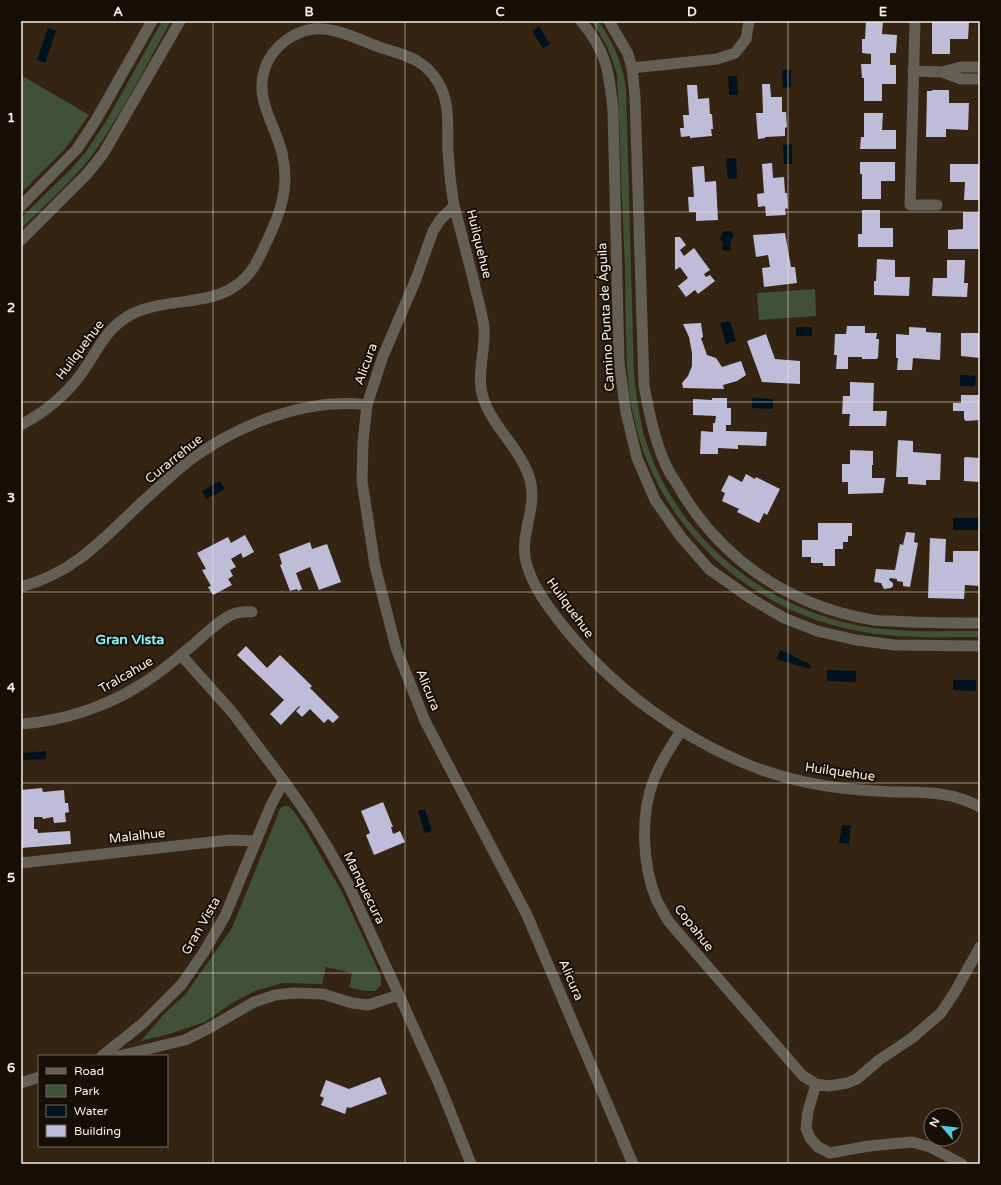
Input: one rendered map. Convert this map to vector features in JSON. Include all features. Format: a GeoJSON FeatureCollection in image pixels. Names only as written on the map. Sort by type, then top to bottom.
{"type":"FeatureCollection","features":[{"type":"Feature","properties":{"kind":"street"},"geometry":{"type":"LineString","coordinates":[[21,206],[77,149],[96,120],[152,21]]}},
{"type":"Feature","properties":{"kind":"street"},"geometry":{"type":"LineString","coordinates":[[21,240],[87,174],[103,154],[180,21]]}},
{"type":"Feature","properties":{"kind":"street","name":"Camino Punta de Águila"},"geometry":{"type":"LineString","coordinates":[[581,21],[603,54],[610,77],[619,362],[626,413],[637,458],[655,500],[681,537],[709,569],[750,598],[784,618],[817,631],[856,640],[894,645],[980,646]]}},
{"type":"Feature","properties":{"kind":"street"},"geometry":{"type":"LineString","coordinates":[[609,21],[628,54],[632,68],[635,97],[644,385],[652,429],[665,464],[688,504],[718,541],[755,573],[787,592],[825,608],[869,620],[980,623]]}},
{"type":"Feature","properties":{"kind":"street"},"geometry":{"type":"LineString","coordinates":[[632,68],[717,59],[734,53],[746,39],[749,21]]}},
{"type":"Feature","properties":{"kind":"street"},"geometry":{"type":"LineString","coordinates":[[915,21],[910,205],[937,205]]}},
{"type":"Feature","properties":{"kind":"street","name":"Huilquehue"},"geometry":{"type":"LineString","coordinates":[[21,425],[38,415],[62,396],[82,374],[104,338],[123,320],[138,312],[154,307],[221,294],[238,285],[253,269],[280,212],[285,186],[285,170],[282,154],[277,136],[263,102],[262,82],[268,61],[274,51],[292,36],[313,29],[332,30],[408,57],[432,73],[442,91],[448,115],[449,169],[454,206],[482,316],[484,345],[480,380],[484,400],[492,417],[526,469],[532,487],[532,499],[525,535],[524,552],[529,571],[534,584],[569,634],[607,674],[636,699],[681,731],[705,745],[731,757],[763,770],[799,780],[849,789],[940,793],[960,797],[980,807]]}},
{"type":"Feature","properties":{"kind":"street"},"geometry":{"type":"LineString","coordinates":[[913,71],[942,72],[962,67],[980,67]]}},
{"type":"Feature","properties":{"kind":"street"},"geometry":{"type":"LineString","coordinates":[[942,72],[961,79],[980,79]]}},
{"type":"Feature","properties":{"kind":"street","name":"Alicura"},"geometry":{"type":"LineString","coordinates":[[454,206],[440,220],[433,231],[416,279],[383,356],[367,405],[363,442],[362,481],[375,566],[396,648],[425,721],[527,915],[633,1164]]}},
{"type":"Feature","properties":{"kind":"street","name":"Curarrehue"},"geometry":{"type":"LineString","coordinates":[[21,587],[46,578],[76,562],[91,551],[184,465],[209,447],[231,434],[265,420],[315,406],[341,403],[367,405]]}},
{"type":"Feature","properties":{"kind":"street","name":"Tralcahue"},"geometry":{"type":"LineString","coordinates":[[21,724],[53,720],[96,707],[119,697],[141,685],[181,655],[226,618],[239,612],[252,612]]}},
{"type":"Feature","properties":{"kind":"street","name":"Manquecura"},"geometry":{"type":"LineString","coordinates":[[181,655],[232,712],[284,781],[332,854],[349,886],[400,995],[440,1086],[471,1164]]}},
{"type":"Feature","properties":{"kind":"street","name":"Copahue"},"geometry":{"type":"LineString","coordinates":[[681,731],[666,755],[654,779],[646,809],[644,841],[650,876],[657,900],[669,922],[789,1062],[802,1076],[816,1084]]}},
{"type":"Feature","properties":{"kind":"street","name":"Gran Vista"},"geometry":{"type":"LineString","coordinates":[[103,1055],[142,1024],[182,984],[204,952],[225,916],[271,805],[284,781]]}},
{"type":"Feature","properties":{"kind":"street","name":"Malalhue"},"geometry":{"type":"LineString","coordinates":[[21,864],[230,840],[256,841]]}},
{"type":"Feature","properties":{"kind":"street"},"geometry":{"type":"LineString","coordinates":[[962,1164],[930,1147],[912,1142],[869,1146],[846,1151],[830,1152],[818,1147],[810,1138],[806,1128],[808,1111],[814,1096],[816,1084],[829,1086],[847,1083],[857,1079],[879,1060],[912,1038],[941,1013],[956,990],[980,947]]}},
{"type":"Feature","properties":{"kind":"street"},"geometry":{"type":"LineString","coordinates":[[123,1055],[185,1040],[254,1002],[275,995],[294,993],[323,994],[352,1003],[368,1005],[400,995]]}},
{"type":"Feature","properties":{"kind":"street"},"geometry":{"type":"LineString","coordinates":[[21,1082],[38,1078]]}},
{"type":"Feature","properties":{"kind":"green space"},"geometry":{"type":"Polygon","coordinates":[[[162,21],[171,21],[126,103],[96,150],[70,181],[21,229],[21,218],[72,168],[87,150],[107,120],[162,21]]]}},
{"type":"Feature","properties":{"kind":"green space"},"geometry":{"type":"Polygon","coordinates":[[[591,21],[598,21],[608,36],[622,69],[626,87],[634,374],[642,427],[654,464],[672,498],[694,528],[721,556],[751,580],[784,599],[819,615],[871,628],[933,631],[980,631],[980,637],[916,637],[869,633],[823,622],[795,612],[742,582],[719,563],[679,518],[662,492],[642,448],[634,417],[629,386],[626,351],[625,270],[617,75],[607,46],[591,21]]]}},
{"type":"Feature","properties":{"kind":"green space"},"geometry":{"type":"Polygon","coordinates":[[[21,75],[89,115],[65,149],[21,193],[21,75]]]}},
{"type":"Feature","properties":{"kind":"green space"},"geometry":{"type":"Polygon","coordinates":[[[815,289],[816,316],[759,320],[757,293],[815,289]]]}},
{"type":"Feature","properties":{"kind":"green space"},"geometry":{"type":"Polygon","coordinates":[[[284,806],[288,806],[293,810],[342,892],[381,976],[381,985],[375,991],[365,991],[349,987],[352,973],[326,967],[322,984],[283,983],[255,991],[232,1003],[205,1022],[169,1034],[141,1041],[165,1013],[185,995],[232,928],[280,809],[284,806]]]}},
{"type":"Feature","properties":{"kind":"water"},"geometry":{"type":"Polygon","coordinates":[[[539,26],[550,44],[543,48],[532,31],[539,26]]]}},
{"type":"Feature","properties":{"kind":"water"},"geometry":{"type":"Polygon","coordinates":[[[48,28],[56,31],[45,63],[37,60],[48,28]]]}},
{"type":"Feature","properties":{"kind":"water"},"geometry":{"type":"Polygon","coordinates":[[[782,70],[791,70],[791,87],[783,88],[782,70]]]}},
{"type":"Feature","properties":{"kind":"water"},"geometry":{"type":"Polygon","coordinates":[[[728,76],[737,76],[738,95],[729,95],[728,76]]]}},
{"type":"Feature","properties":{"kind":"water"},"geometry":{"type":"Polygon","coordinates":[[[792,144],[792,164],[784,164],[783,145],[792,144]]]}},
{"type":"Feature","properties":{"kind":"water"},"geometry":{"type":"Polygon","coordinates":[[[736,158],[737,178],[728,179],[726,159],[736,158]]]}},
{"type":"Feature","properties":{"kind":"water"},"geometry":{"type":"Polygon","coordinates":[[[724,231],[730,231],[734,234],[730,251],[722,250],[723,242],[720,239],[724,231]]]}},
{"type":"Feature","properties":{"kind":"water"},"geometry":{"type":"Polygon","coordinates":[[[730,321],[736,341],[726,344],[720,323],[730,321]]]}},
{"type":"Feature","properties":{"kind":"water"},"geometry":{"type":"Polygon","coordinates":[[[796,327],[812,327],[812,336],[796,336],[796,327]]]}},
{"type":"Feature","properties":{"kind":"water"},"geometry":{"type":"Polygon","coordinates":[[[960,375],[976,376],[975,386],[960,386],[960,375]]]}},
{"type":"Feature","properties":{"kind":"water"},"geometry":{"type":"Polygon","coordinates":[[[752,398],[773,399],[773,409],[752,408],[752,398]]]}},
{"type":"Feature","properties":{"kind":"water"},"geometry":{"type":"Polygon","coordinates":[[[220,481],[225,489],[206,499],[202,491],[220,481]]]}},
{"type":"Feature","properties":{"kind":"water"},"geometry":{"type":"Polygon","coordinates":[[[953,518],[980,518],[980,530],[953,530],[953,518]]]}},
{"type":"Feature","properties":{"kind":"water"},"geometry":{"type":"Polygon","coordinates":[[[781,650],[811,665],[810,669],[776,659],[781,650]]]}},
{"type":"Feature","properties":{"kind":"water"},"geometry":{"type":"Polygon","coordinates":[[[827,670],[856,671],[856,682],[827,681],[827,670]]]}},
{"type":"Feature","properties":{"kind":"water"},"geometry":{"type":"Polygon","coordinates":[[[953,680],[976,680],[976,691],[953,690],[953,680]]]}},
{"type":"Feature","properties":{"kind":"water"},"geometry":{"type":"Polygon","coordinates":[[[46,751],[46,759],[24,760],[23,753],[46,751]]]}},
{"type":"Feature","properties":{"kind":"water"},"geometry":{"type":"Polygon","coordinates":[[[425,809],[432,831],[425,833],[418,811],[425,809]]]}},
{"type":"Feature","properties":{"kind":"water"},"geometry":{"type":"Polygon","coordinates":[[[842,825],[851,826],[849,844],[839,843],[842,825]]]}},
{"type":"Feature","properties":{"kind":"building"},"geometry":{"type":"Polygon","coordinates":[[[866,21],[883,21],[882,34],[897,35],[896,53],[890,53],[890,65],[896,65],[896,84],[882,84],[882,101],[864,101],[864,78],[862,78],[861,64],[871,64],[871,54],[862,53],[862,39],[865,39],[866,21]]]}},
{"type":"Feature","properties":{"kind":"building"},"geometry":{"type":"Polygon","coordinates":[[[932,21],[969,22],[968,39],[950,39],[950,54],[932,54],[932,21]]]}},
{"type":"Feature","properties":{"kind":"building"},"geometry":{"type":"Polygon","coordinates":[[[762,84],[770,84],[771,97],[782,97],[782,112],[786,112],[787,127],[785,128],[785,136],[765,137],[758,139],[756,113],[763,113],[762,84]]]}},
{"type":"Feature","properties":{"kind":"building"},"geometry":{"type":"Polygon","coordinates":[[[687,85],[697,85],[698,99],[709,98],[710,114],[712,114],[712,136],[690,138],[690,136],[681,137],[680,128],[684,128],[683,115],[689,115],[687,85]]]}},
{"type":"Feature","properties":{"kind":"building"},"geometry":{"type":"Polygon","coordinates":[[[949,90],[949,103],[969,103],[968,130],[946,129],[946,137],[926,137],[927,91],[949,90]]]}},
{"type":"Feature","properties":{"kind":"building"},"geometry":{"type":"Polygon","coordinates":[[[864,113],[883,113],[882,130],[896,130],[896,149],[860,149],[861,137],[864,137],[864,113]]]}},
{"type":"Feature","properties":{"kind":"building"},"geometry":{"type":"Polygon","coordinates":[[[860,162],[895,162],[895,181],[881,181],[881,199],[862,199],[862,174],[860,174],[860,162]]]}},
{"type":"Feature","properties":{"kind":"building"},"geometry":{"type":"Polygon","coordinates":[[[772,163],[773,178],[784,177],[788,208],[785,209],[786,215],[766,216],[765,206],[758,207],[757,194],[764,193],[762,164],[772,163]]]}},
{"type":"Feature","properties":{"kind":"building"},"geometry":{"type":"Polygon","coordinates":[[[950,164],[980,164],[980,200],[964,200],[965,182],[950,182],[950,164]]]}},
{"type":"Feature","properties":{"kind":"building"},"geometry":{"type":"Polygon","coordinates":[[[704,166],[705,182],[716,181],[718,220],[696,221],[696,212],[689,212],[688,197],[694,197],[692,167],[704,166]]]}},
{"type":"Feature","properties":{"kind":"building"},"geometry":{"type":"Polygon","coordinates":[[[862,210],[880,210],[880,228],[893,228],[893,247],[858,247],[858,234],[862,234],[862,210]]]}},
{"type":"Feature","properties":{"kind":"building"},"geometry":{"type":"Polygon","coordinates":[[[963,212],[980,212],[980,249],[948,249],[948,230],[963,229],[963,212]]]}},
{"type":"Feature","properties":{"kind":"building"},"geometry":{"type":"Polygon","coordinates":[[[785,233],[791,267],[795,267],[797,283],[764,287],[762,268],[770,267],[768,255],[756,257],[753,235],[785,233]]]}},
{"type":"Feature","properties":{"kind":"building"},"geometry":{"type":"Polygon","coordinates":[[[675,237],[680,237],[686,245],[680,250],[684,256],[694,248],[710,270],[704,274],[706,277],[710,275],[715,281],[698,294],[695,290],[686,297],[678,286],[688,278],[680,267],[675,270],[675,237]]]}},
{"type":"Feature","properties":{"kind":"building"},"geometry":{"type":"Polygon","coordinates":[[[877,259],[895,260],[895,277],[910,277],[909,296],[874,295],[877,259]]]}},
{"type":"Feature","properties":{"kind":"building"},"geometry":{"type":"Polygon","coordinates":[[[947,260],[965,260],[964,283],[968,283],[967,297],[932,296],[933,278],[947,278],[947,260]]]}},
{"type":"Feature","properties":{"kind":"building"},"geometry":{"type":"Polygon","coordinates":[[[701,323],[703,337],[701,338],[707,355],[716,358],[722,367],[741,361],[746,375],[737,381],[723,385],[724,389],[683,388],[682,383],[688,376],[692,366],[692,353],[689,337],[683,324],[701,323]]]}},
{"type":"Feature","properties":{"kind":"building"},"geometry":{"type":"Polygon","coordinates":[[[847,326],[865,326],[865,333],[877,333],[876,339],[879,339],[877,359],[848,357],[848,369],[836,369],[837,355],[834,355],[835,334],[846,334],[847,326]]]}},
{"type":"Feature","properties":{"kind":"building"},"geometry":{"type":"Polygon","coordinates":[[[909,327],[926,328],[926,332],[941,333],[940,360],[913,358],[912,370],[897,370],[898,358],[896,358],[896,334],[909,335],[909,327]]]}},
{"type":"Feature","properties":{"kind":"building"},"geometry":{"type":"Polygon","coordinates":[[[961,333],[980,333],[980,358],[961,356],[961,333]]]}},
{"type":"Feature","properties":{"kind":"building"},"geometry":{"type":"Polygon","coordinates":[[[766,334],[775,359],[800,361],[800,384],[762,382],[747,341],[766,334]]]}},
{"type":"Feature","properties":{"kind":"building"},"geometry":{"type":"Polygon","coordinates":[[[850,382],[874,383],[873,411],[887,411],[886,426],[849,426],[850,414],[842,414],[843,396],[850,396],[850,382]]]}},
{"type":"Feature","properties":{"kind":"building"},"geometry":{"type":"Polygon","coordinates":[[[961,395],[980,395],[980,420],[966,421],[964,419],[964,411],[953,411],[953,403],[961,403],[961,395]]]}},
{"type":"Feature","properties":{"kind":"building"},"geometry":{"type":"Polygon","coordinates":[[[712,398],[727,398],[727,408],[731,408],[731,425],[726,425],[726,431],[767,432],[766,446],[738,445],[738,449],[718,448],[718,454],[700,454],[701,431],[713,432],[713,423],[715,423],[716,416],[693,415],[693,399],[712,400],[712,398]]]}},
{"type":"Feature","properties":{"kind":"building"},"geometry":{"type":"Polygon","coordinates":[[[898,440],[913,441],[913,452],[941,454],[940,480],[926,480],[926,485],[908,484],[908,477],[896,477],[898,440]]]}},
{"type":"Feature","properties":{"kind":"building"},"geometry":{"type":"Polygon","coordinates":[[[850,450],[873,451],[872,478],[885,478],[883,493],[848,494],[848,482],[842,482],[842,464],[850,464],[850,450]]]}},
{"type":"Feature","properties":{"kind":"building"},"geometry":{"type":"Polygon","coordinates":[[[964,458],[980,458],[980,482],[964,481],[964,458]]]}},
{"type":"Feature","properties":{"kind":"building"},"geometry":{"type":"Polygon","coordinates":[[[746,474],[755,479],[756,477],[780,489],[767,515],[764,513],[759,523],[737,512],[739,509],[722,501],[725,493],[721,491],[729,475],[742,482],[746,474]]]}},
{"type":"Feature","properties":{"kind":"building"},"geometry":{"type":"Polygon","coordinates":[[[818,523],[852,523],[852,536],[848,536],[848,542],[843,542],[843,549],[835,549],[835,566],[823,566],[823,563],[811,563],[811,557],[802,557],[802,540],[818,540],[818,523]]]}},
{"type":"Feature","properties":{"kind":"building"},"geometry":{"type":"Polygon","coordinates":[[[906,532],[915,533],[914,542],[918,543],[910,587],[903,586],[903,582],[897,581],[897,579],[890,578],[889,580],[893,583],[893,586],[891,588],[884,589],[881,583],[874,582],[876,569],[895,570],[900,544],[903,545],[906,532]]]}},
{"type":"Feature","properties":{"kind":"building"},"geometry":{"type":"Polygon","coordinates":[[[245,535],[254,552],[243,558],[241,553],[231,559],[236,567],[230,570],[233,576],[228,579],[232,585],[213,595],[208,587],[211,586],[202,570],[206,569],[197,553],[228,537],[231,543],[245,535]]]}},
{"type":"Feature","properties":{"kind":"building"},"geometry":{"type":"Polygon","coordinates":[[[930,538],[946,539],[945,562],[953,562],[953,551],[980,551],[980,586],[965,585],[964,599],[928,598],[930,538]]]}},
{"type":"Feature","properties":{"kind":"building"},"geometry":{"type":"Polygon","coordinates":[[[310,542],[312,549],[327,544],[341,582],[319,590],[310,567],[296,573],[302,589],[298,591],[297,589],[290,591],[280,565],[282,564],[279,554],[310,542]]]}},
{"type":"Feature","properties":{"kind":"building"},"geometry":{"type":"Polygon","coordinates":[[[246,646],[267,668],[280,655],[312,686],[310,688],[339,717],[333,723],[328,719],[324,723],[310,709],[302,717],[296,711],[300,707],[299,706],[281,725],[270,714],[284,700],[237,655],[246,646]]]}},
{"type":"Feature","properties":{"kind":"building"},"geometry":{"type":"Polygon","coordinates":[[[42,788],[43,792],[64,790],[65,803],[68,803],[69,812],[65,813],[66,822],[54,823],[53,817],[43,819],[42,817],[34,817],[34,829],[37,829],[38,833],[70,831],[71,844],[21,848],[21,790],[42,788]]]}},
{"type":"Feature","properties":{"kind":"building"},"geometry":{"type":"Polygon","coordinates":[[[383,802],[393,827],[391,827],[393,834],[400,831],[405,842],[374,855],[366,835],[370,833],[361,811],[383,802]]]}},
{"type":"Feature","properties":{"kind":"building"},"geometry":{"type":"Polygon","coordinates":[[[380,1077],[387,1094],[350,1108],[347,1107],[345,1114],[321,1105],[324,1098],[320,1096],[326,1080],[349,1089],[380,1077]]]}},
{"type":"Feature","properties":{"kind":"district","name":"Gran Vista"},"geometry":{"type":"Point","coordinates":[130,639]}}]}
